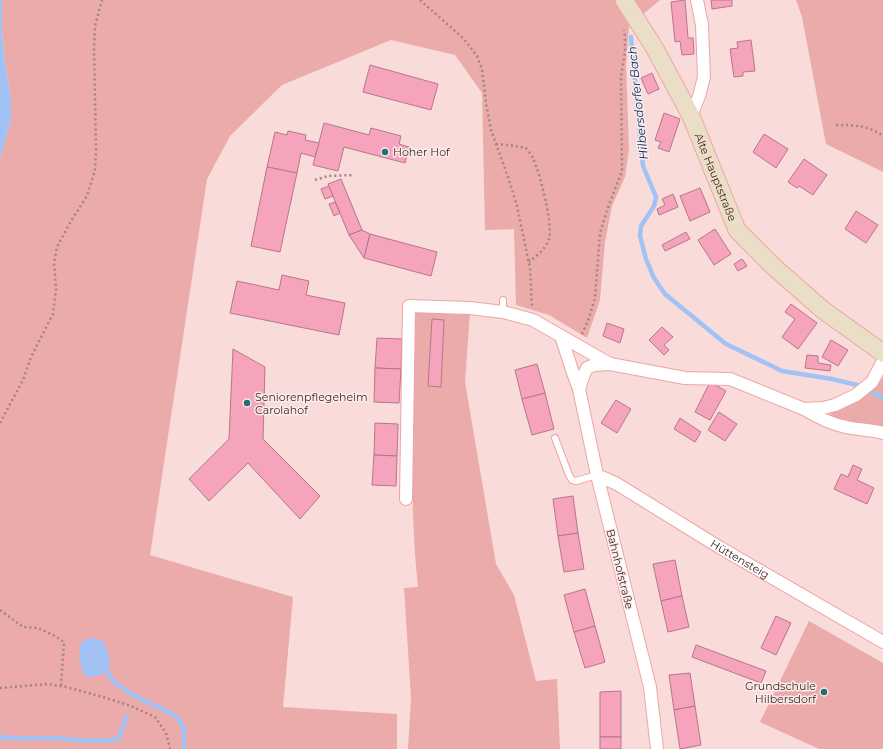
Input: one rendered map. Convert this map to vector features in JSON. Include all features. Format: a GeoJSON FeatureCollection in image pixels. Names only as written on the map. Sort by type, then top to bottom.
{"type":"FeatureCollection","features":[{"type":"Feature","properties":{"kind":"main road","name":"Alte Hauptstraße"},"geometry":{"type":"LineString","coordinates":[[626,1],[654,47],[676,93],[692,116],[737,230],[774,267],[823,310],[883,353]]}},
{"type":"Feature","properties":{"kind":"street"},"geometry":{"type":"LineString","coordinates":[[692,116],[704,77],[702,25],[697,0]]}},
{"type":"Feature","properties":{"kind":"street"},"geometry":{"type":"LineString","coordinates":[[406,499],[409,306],[470,308],[503,312],[533,320],[610,364]]}},
{"type":"Feature","properties":{"kind":"street","name":"Bahnhofstraße"},"geometry":{"type":"LineString","coordinates":[[561,336],[579,389],[597,475],[650,687],[657,749]]}},
{"type":"Feature","properties":{"kind":"street"},"geometry":{"type":"LineString","coordinates":[[804,408],[823,408],[835,405],[856,395],[872,382],[883,361]]}},
{"type":"Feature","properties":{"kind":"street"},"geometry":{"type":"LineString","coordinates":[[579,389],[587,368],[594,365],[610,364],[684,378],[730,379],[804,408],[818,418],[846,427],[872,430],[883,433]]}},
{"type":"Feature","properties":{"kind":"street","name":"Hüttensteig"},"geometry":{"type":"LineString","coordinates":[[597,475],[617,484],[719,546],[883,642]]}},
{"type":"Feature","properties":{"kind":"lane"},"geometry":{"type":"LineString","coordinates":[[503,300],[503,312]]}},
{"type":"Feature","properties":{"kind":"lane"},"geometry":{"type":"LineString","coordinates":[[555,438],[569,476],[572,480],[597,475]]}},
{"type":"Feature","properties":{"kind":"path"},"geometry":{"type":"LineString","coordinates":[[0,423],[23,380],[31,357],[53,314],[56,289],[54,263],[58,247],[71,221],[87,196],[95,170],[95,26],[102,0]]}},
{"type":"Feature","properties":{"kind":"path"},"geometry":{"type":"LineString","coordinates":[[420,0],[464,39],[477,56],[482,69],[486,103],[492,130],[517,206],[529,262],[533,320]]}},
{"type":"Feature","properties":{"kind":"path"},"geometry":{"type":"LineString","coordinates":[[577,345],[588,320],[595,298],[600,233],[622,171],[621,76],[625,37],[623,24]]}},
{"type":"Feature","properties":{"kind":"path"},"geometry":{"type":"LineString","coordinates":[[836,125],[855,125],[871,128],[882,134],[883,138]]}},
{"type":"Feature","properties":{"kind":"path"},"geometry":{"type":"LineString","coordinates":[[496,144],[526,148],[533,158],[539,177],[549,222],[549,240],[542,251],[529,262]]}},
{"type":"Feature","properties":{"kind":"path"},"geometry":{"type":"LineString","coordinates":[[315,180],[328,176],[353,175]]}},
{"type":"Feature","properties":{"kind":"path"},"geometry":{"type":"LineString","coordinates":[[0,610],[23,627],[38,628],[64,642],[61,686]]}},
{"type":"Feature","properties":{"kind":"path"},"geometry":{"type":"LineString","coordinates":[[0,688],[48,684],[61,686],[131,706],[155,718],[166,733],[170,749]]}},
{"type":"Feature","properties":{"kind":"shaded area"},"geometry":{"type":"Polygon","coordinates":[[[2,0],[660,0],[629,26],[626,65],[629,149],[625,177],[612,206],[605,242],[600,300],[587,338],[549,315],[516,305],[514,229],[485,230],[482,93],[455,55],[391,40],[282,85],[230,136],[207,179],[150,555],[293,597],[283,707],[397,714],[397,749],[0,749],[0,158],[11,120],[11,97],[5,63],[2,31],[2,0]]]}},
{"type":"Feature","properties":{"kind":"shaded area"},"geometry":{"type":"Polygon","coordinates":[[[796,0],[883,0],[883,172],[826,144],[802,17],[796,0]]]}},
{"type":"Feature","properties":{"kind":"shaded area"},"geometry":{"type":"Polygon","coordinates":[[[415,309],[470,312],[465,382],[496,564],[514,595],[536,681],[557,679],[560,749],[408,749],[411,697],[404,588],[418,587],[412,483],[415,309]]]}},
{"type":"Feature","properties":{"kind":"shaded area"},"geometry":{"type":"Polygon","coordinates":[[[883,378],[883,428],[847,424],[834,418],[830,414],[852,403],[883,378]]]}},
{"type":"Feature","properties":{"kind":"shaded area","name":"Grundschule Hilbersdorf"},"geometry":{"type":"Polygon","coordinates":[[[809,621],[883,663],[883,749],[819,749],[760,722],[809,621]]]}},
{"type":"Feature","properties":{"kind":"water"},"geometry":{"type":"Polygon","coordinates":[[[0,0],[2,0],[2,31],[5,63],[11,97],[11,120],[0,158],[0,0]]]}},
{"type":"Feature","properties":{"kind":"water"},"geometry":{"type":"Polygon","coordinates":[[[94,638],[104,642],[110,660],[108,673],[91,677],[84,675],[79,659],[80,645],[86,639],[94,638]]]}},
{"type":"Feature","properties":{"kind":"building"},"geometry":{"type":"Polygon","coordinates":[[[685,0],[688,38],[693,38],[694,54],[682,55],[680,41],[675,42],[671,2],[685,0]]]}},
{"type":"Feature","properties":{"kind":"building"},"geometry":{"type":"Polygon","coordinates":[[[711,0],[732,0],[732,6],[712,9],[711,0]]]}},
{"type":"Feature","properties":{"kind":"building"},"geometry":{"type":"Polygon","coordinates":[[[751,40],[755,71],[743,72],[743,76],[734,77],[730,49],[738,48],[737,42],[751,40]]]}},
{"type":"Feature","properties":{"kind":"building"},"geometry":{"type":"Polygon","coordinates":[[[370,65],[438,84],[431,110],[363,92],[370,65]]]}},
{"type":"Feature","properties":{"kind":"building"},"geometry":{"type":"Polygon","coordinates":[[[652,73],[659,89],[648,94],[641,78],[652,73]]]}},
{"type":"Feature","properties":{"kind":"building"},"geometry":{"type":"Polygon","coordinates":[[[664,113],[680,119],[669,152],[658,148],[661,142],[655,140],[664,113]]]}},
{"type":"Feature","properties":{"kind":"building","name":"Hoher Hof"},"geometry":{"type":"Polygon","coordinates":[[[324,123],[369,135],[371,128],[401,136],[399,144],[409,147],[405,163],[344,147],[338,171],[313,165],[324,123]]]}},
{"type":"Feature","properties":{"kind":"building"},"geometry":{"type":"Polygon","coordinates":[[[288,131],[306,135],[305,140],[319,143],[315,157],[301,153],[297,173],[267,167],[275,132],[287,135],[288,131]]]}},
{"type":"Feature","properties":{"kind":"building"},"geometry":{"type":"Polygon","coordinates":[[[764,134],[788,149],[776,168],[753,152],[764,134]]]}},
{"type":"Feature","properties":{"kind":"building"},"geometry":{"type":"Polygon","coordinates":[[[804,159],[827,175],[813,195],[799,186],[797,188],[788,182],[804,159]]]}},
{"type":"Feature","properties":{"kind":"building"},"geometry":{"type":"Polygon","coordinates":[[[267,167],[297,173],[280,252],[251,246],[267,167]]]}},
{"type":"Feature","properties":{"kind":"building"},"geometry":{"type":"Polygon","coordinates":[[[341,179],[362,230],[349,235],[328,184],[341,179]]]}},
{"type":"Feature","properties":{"kind":"building"},"geometry":{"type":"Polygon","coordinates":[[[329,186],[333,196],[325,199],[321,189],[329,186]]]}},
{"type":"Feature","properties":{"kind":"building"},"geometry":{"type":"Polygon","coordinates":[[[700,188],[710,212],[690,221],[680,196],[700,188]]]}},
{"type":"Feature","properties":{"kind":"building"},"geometry":{"type":"Polygon","coordinates":[[[673,194],[678,207],[659,215],[657,209],[665,205],[662,199],[673,194]]]}},
{"type":"Feature","properties":{"kind":"building"},"geometry":{"type":"Polygon","coordinates":[[[335,202],[340,213],[334,216],[329,204],[335,202]]]}},
{"type":"Feature","properties":{"kind":"building"},"geometry":{"type":"Polygon","coordinates":[[[856,211],[878,225],[866,243],[845,229],[856,211]]]}},
{"type":"Feature","properties":{"kind":"building"},"geometry":{"type":"Polygon","coordinates":[[[715,229],[731,254],[714,265],[698,240],[715,229]]]}},
{"type":"Feature","properties":{"kind":"building"},"geometry":{"type":"Polygon","coordinates":[[[362,230],[370,234],[364,258],[349,235],[362,230]]]}},
{"type":"Feature","properties":{"kind":"building"},"geometry":{"type":"Polygon","coordinates":[[[686,232],[690,239],[665,251],[662,245],[686,232]]]}},
{"type":"Feature","properties":{"kind":"building"},"geometry":{"type":"Polygon","coordinates":[[[370,234],[437,252],[431,276],[364,258],[370,234]]]}},
{"type":"Feature","properties":{"kind":"building"},"geometry":{"type":"Polygon","coordinates":[[[742,259],[747,266],[738,271],[734,264],[742,259]]]}},
{"type":"Feature","properties":{"kind":"building"},"geometry":{"type":"Polygon","coordinates":[[[282,275],[309,281],[306,295],[345,303],[339,335],[230,313],[237,281],[279,290],[282,275]]]}},
{"type":"Feature","properties":{"kind":"building"},"geometry":{"type":"Polygon","coordinates":[[[791,304],[817,323],[798,349],[782,337],[795,319],[785,312],[791,304]]]}},
{"type":"Feature","properties":{"kind":"building"},"geometry":{"type":"Polygon","coordinates":[[[432,319],[444,320],[441,387],[428,386],[432,319]]]}},
{"type":"Feature","properties":{"kind":"building"},"geometry":{"type":"Polygon","coordinates":[[[607,323],[624,329],[620,343],[603,336],[607,323]]]}},
{"type":"Feature","properties":{"kind":"building"},"geometry":{"type":"Polygon","coordinates":[[[662,327],[673,337],[664,345],[669,350],[664,355],[649,340],[662,327]]]}},
{"type":"Feature","properties":{"kind":"building"},"geometry":{"type":"Polygon","coordinates":[[[377,338],[402,339],[401,369],[375,368],[377,338]]]}},
{"type":"Feature","properties":{"kind":"building"},"geometry":{"type":"Polygon","coordinates":[[[831,340],[848,350],[838,366],[822,357],[831,340]]]}},
{"type":"Feature","properties":{"kind":"building","name":"Seniorenpflegeheim Carolahof"},"geometry":{"type":"Polygon","coordinates":[[[233,349],[265,367],[263,439],[320,496],[300,519],[248,463],[209,501],[189,479],[229,439],[233,349]]]}},
{"type":"Feature","properties":{"kind":"building"},"geometry":{"type":"Polygon","coordinates":[[[807,355],[818,356],[818,363],[831,365],[830,371],[805,368],[807,355]]]}},
{"type":"Feature","properties":{"kind":"building"},"geometry":{"type":"Polygon","coordinates":[[[537,364],[545,393],[522,399],[515,370],[537,364]]]}},
{"type":"Feature","properties":{"kind":"building"},"geometry":{"type":"Polygon","coordinates":[[[375,368],[401,369],[399,403],[374,402],[375,368]]]}},
{"type":"Feature","properties":{"kind":"building"},"geometry":{"type":"Polygon","coordinates":[[[710,382],[726,391],[710,420],[695,412],[710,382]]]}},
{"type":"Feature","properties":{"kind":"building"},"geometry":{"type":"Polygon","coordinates":[[[545,393],[554,429],[532,435],[522,399],[545,393]]]}},
{"type":"Feature","properties":{"kind":"building"},"geometry":{"type":"Polygon","coordinates":[[[616,400],[631,409],[617,433],[601,423],[616,400]]]}},
{"type":"Feature","properties":{"kind":"building"},"geometry":{"type":"Polygon","coordinates":[[[719,412],[737,424],[725,441],[708,430],[719,412]]]}},
{"type":"Feature","properties":{"kind":"building"},"geometry":{"type":"Polygon","coordinates":[[[680,418],[701,432],[695,442],[674,429],[680,418]]]}},
{"type":"Feature","properties":{"kind":"building"},"geometry":{"type":"Polygon","coordinates":[[[375,423],[398,424],[397,456],[374,455],[375,423]]]}},
{"type":"Feature","properties":{"kind":"building"},"geometry":{"type":"Polygon","coordinates":[[[374,455],[397,456],[396,486],[372,485],[374,455]]]}},
{"type":"Feature","properties":{"kind":"building"},"geometry":{"type":"Polygon","coordinates":[[[853,465],[862,469],[857,480],[874,488],[867,504],[834,489],[841,474],[848,477],[853,465]]]}},
{"type":"Feature","properties":{"kind":"building"},"geometry":{"type":"Polygon","coordinates":[[[573,496],[578,533],[558,536],[553,499],[573,496]]]}},
{"type":"Feature","properties":{"kind":"building"},"geometry":{"type":"Polygon","coordinates":[[[578,533],[584,569],[564,572],[558,536],[578,533]]]}},
{"type":"Feature","properties":{"kind":"building"},"geometry":{"type":"Polygon","coordinates":[[[675,560],[682,596],[661,601],[653,564],[675,560]]]}},
{"type":"Feature","properties":{"kind":"building"},"geometry":{"type":"Polygon","coordinates":[[[585,589],[595,626],[574,632],[564,595],[585,589]]]}},
{"type":"Feature","properties":{"kind":"building"},"geometry":{"type":"Polygon","coordinates":[[[682,596],[689,627],[668,632],[661,601],[682,596]]]}},
{"type":"Feature","properties":{"kind":"building"},"geometry":{"type":"Polygon","coordinates":[[[776,616],[791,623],[776,655],[761,648],[776,616]]]}},
{"type":"Feature","properties":{"kind":"building"},"geometry":{"type":"Polygon","coordinates":[[[595,626],[605,662],[585,668],[574,632],[595,626]]]}},
{"type":"Feature","properties":{"kind":"building"},"geometry":{"type":"Polygon","coordinates":[[[696,645],[766,671],[761,683],[692,657],[696,645]]]}},
{"type":"Feature","properties":{"kind":"building"},"geometry":{"type":"Polygon","coordinates":[[[690,673],[695,706],[674,710],[669,675],[690,673]]]}},
{"type":"Feature","properties":{"kind":"building"},"geometry":{"type":"Polygon","coordinates":[[[621,691],[621,737],[600,737],[600,692],[621,691]]]}},
{"type":"Feature","properties":{"kind":"building"},"geometry":{"type":"Polygon","coordinates":[[[695,706],[701,745],[680,749],[674,710],[695,706]]]}},
{"type":"Feature","properties":{"kind":"building"},"geometry":{"type":"Polygon","coordinates":[[[600,737],[621,737],[621,749],[600,749],[600,737]]]}},
{"type":"Feature","properties":{"kind":"waterway","name":"Hilbersdorfer Bach"},"geometry":{"type":"LineString","coordinates":[[631,37],[643,166],[656,197],[654,206],[641,226],[640,236],[646,259],[654,278],[665,294],[726,344],[782,371],[832,379],[857,385],[883,398]]}},
{"type":"Feature","properties":{"kind":"waterway"},"geometry":{"type":"LineString","coordinates":[[108,673],[113,681],[131,694],[176,716],[184,728],[184,749]]}},
{"type":"Feature","properties":{"kind":"waterway"},"geometry":{"type":"LineString","coordinates":[[0,737],[56,738],[91,741],[118,739],[127,716]]}},
{"type":"Feature","properties":{"kind":"place","name":"Hoher Hof"},"geometry":{"type":"Point","coordinates":[385,152]}},
{"type":"Feature","properties":{"kind":"place","name":"Seniorenpflegeheim Carolahof"},"geometry":{"type":"Point","coordinates":[247,403]}},
{"type":"Feature","properties":{"kind":"place","name":"Grundschule Hilbersdorf"},"geometry":{"type":"Point","coordinates":[824,692]}}]}
